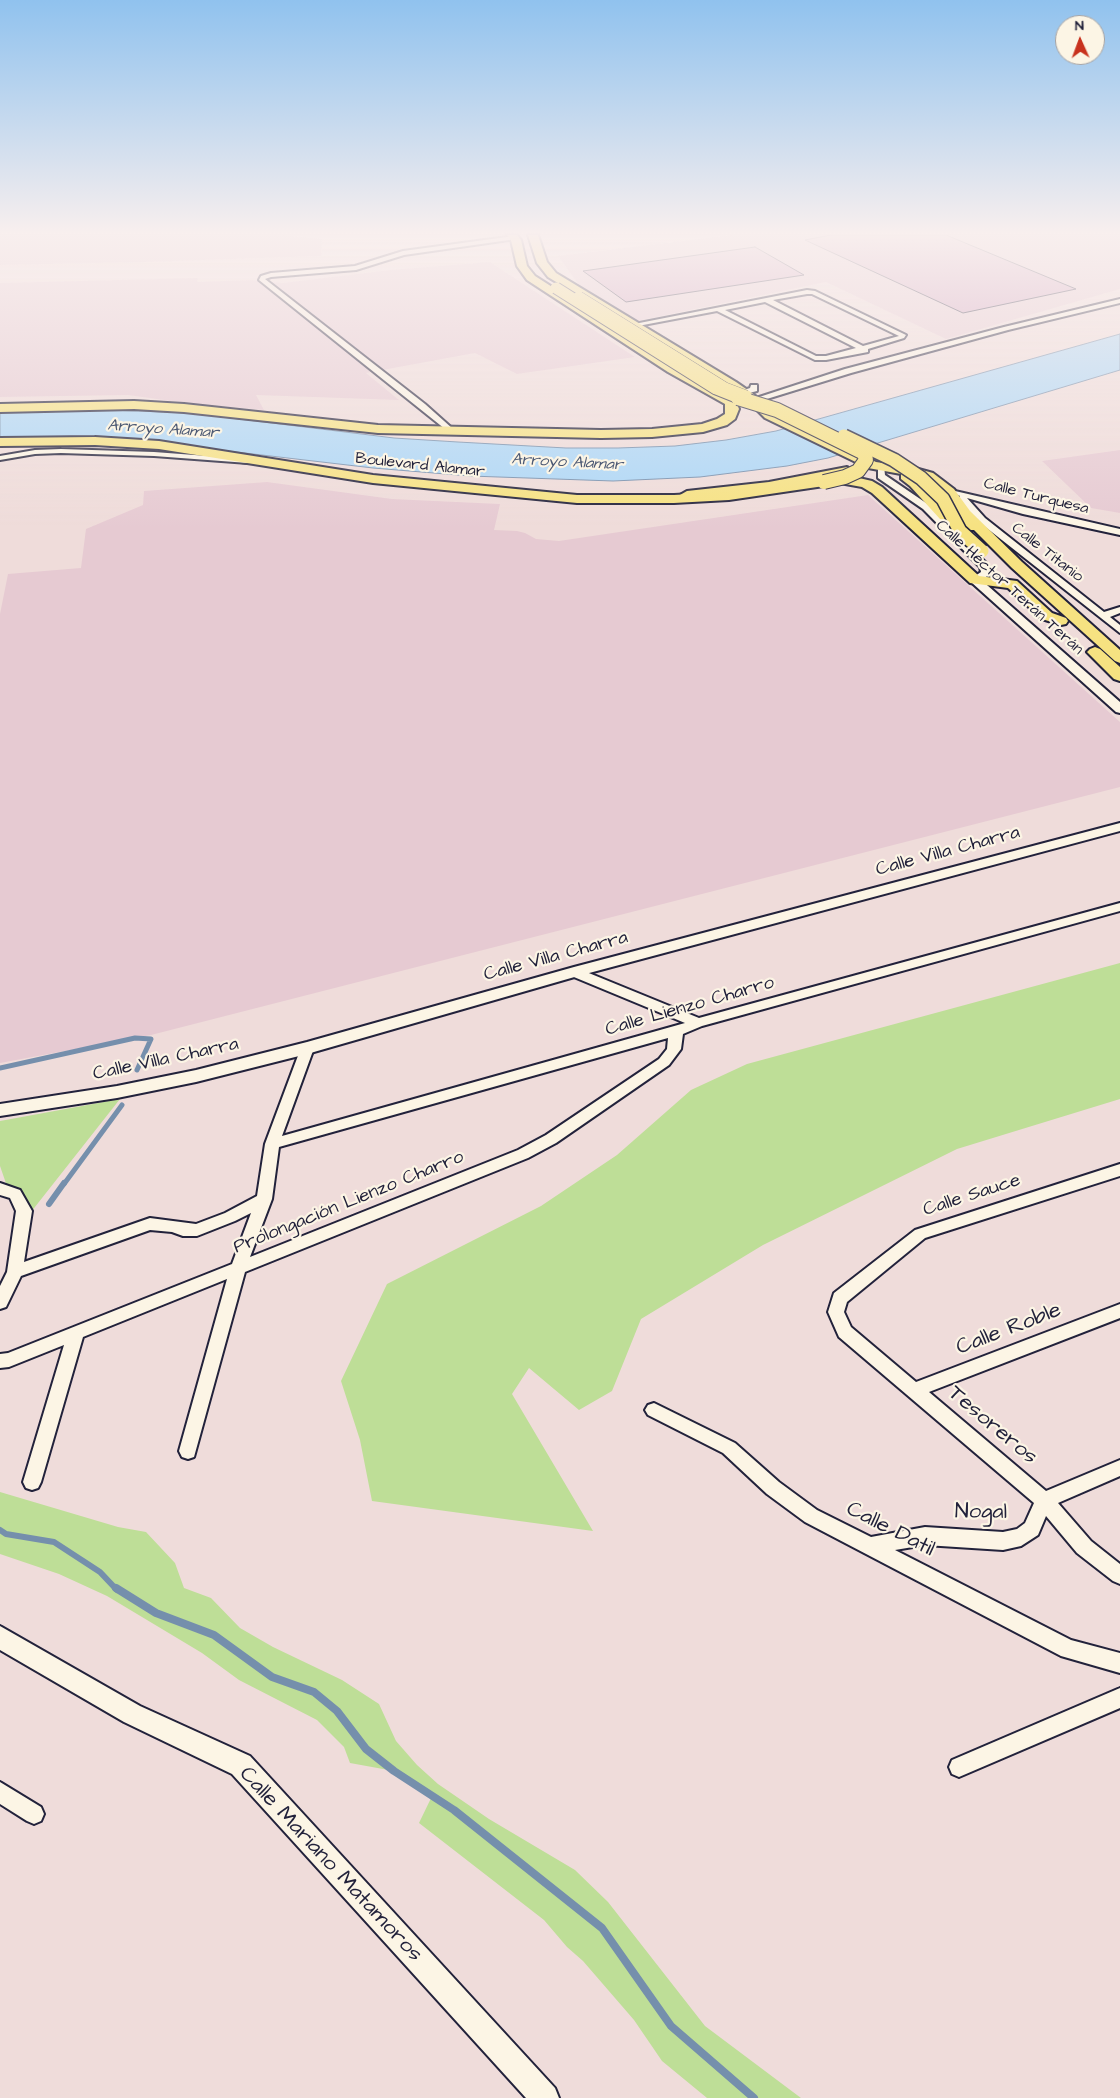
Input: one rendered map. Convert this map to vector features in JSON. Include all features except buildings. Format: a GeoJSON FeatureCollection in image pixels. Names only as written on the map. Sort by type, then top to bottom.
{"type":"FeatureCollection","features":[{"type":"Feature","properties":{"kind":"highway"},"geometry":{"type":"LineString","coordinates":[[616,333],[672,369],[731,402]]}},
{"type":"Feature","properties":{"kind":"highway"},"geometry":{"type":"LineString","coordinates":[[629,333],[716,389],[746,401],[777,410],[854,457]]}},
{"type":"Feature","properties":{"kind":"highway","name":"Boulevard Alamar"},"geometry":{"type":"LineString","coordinates":[[0,408],[134,406],[184,408],[354,428],[601,434],[703,428],[722,422],[731,416],[733,409],[731,402]]}},
{"type":"Feature","properties":{"kind":"highway","name":"Boulevard Alamar"},"geometry":{"type":"LineString","coordinates":[[0,442],[95,441],[159,445],[372,479],[546,496],[627,500],[674,500],[729,496],[845,477],[861,468],[866,460],[864,453],[854,457]]}},
{"type":"Feature","properties":{"kind":"main road"},"geometry":{"type":"LineString","coordinates":[[634,333],[725,388],[785,409],[906,467],[943,499],[960,531],[1120,676]]}},
{"type":"Feature","properties":{"kind":"main road"},"geometry":{"type":"LineString","coordinates":[[650,333],[750,394],[769,415],[780,423]]}},
{"type":"Feature","properties":{"kind":"main road"},"geometry":{"type":"LineString","coordinates":[[731,402],[854,457],[892,466],[915,483],[945,516],[984,533]]}},
{"type":"Feature","properties":{"kind":"main road"},"geometry":{"type":"LineString","coordinates":[[854,457],[877,477],[921,473],[946,489],[965,514],[984,533],[1120,658]]}},
{"type":"Feature","properties":{"kind":"main road"},"geometry":{"type":"LineString","coordinates":[[877,477],[898,467],[924,472],[965,495]]}},
{"type":"Feature","properties":{"kind":"main road","name":"Calle Héctor Terán Terán"},"geometry":{"type":"LineString","coordinates":[[821,480],[837,478],[857,481],[877,477],[975,580]]}},
{"type":"Feature","properties":{"kind":"main road"},"geometry":{"type":"LineString","coordinates":[[975,580],[1012,584],[1047,616],[1061,621]]}},
{"type":"Feature","properties":{"kind":"street"},"geometry":{"type":"LineString","coordinates":[[328,333],[450,430]]}},
{"type":"Feature","properties":{"kind":"street"},"geometry":{"type":"LineString","coordinates":[[769,333],[815,358],[821,359],[902,337],[903,335],[899,333]]}},
{"type":"Feature","properties":{"kind":"street"},"geometry":{"type":"LineString","coordinates":[[830,333],[871,353]]}},
{"type":"Feature","properties":{"kind":"street"},"geometry":{"type":"LineString","coordinates":[[750,394],[768,396],[988,333]]}},
{"type":"Feature","properties":{"kind":"street"},"geometry":{"type":"LineString","coordinates":[[880,356],[889,360]]}},
{"type":"Feature","properties":{"kind":"street"},"geometry":{"type":"LineString","coordinates":[[1,458],[61,450],[154,454],[261,462]]}},
{"type":"Feature","properties":{"kind":"street"},"geometry":{"type":"LineString","coordinates":[[877,477],[881,476],[926,507],[983,565],[986,573],[975,580]]}},
{"type":"Feature","properties":{"kind":"street","name":"Calle Turquesa"},"geometry":{"type":"LineString","coordinates":[[946,489],[1023,511],[1120,532]]}},
{"type":"Feature","properties":{"kind":"street","name":"Calle Titanio"},"geometry":{"type":"LineString","coordinates":[[965,495],[964,498],[967,505],[982,520],[1120,630]]}},
{"type":"Feature","properties":{"kind":"street","name":"Calle Héctor Terán Terán"},"geometry":{"type":"LineString","coordinates":[[975,580],[1120,709]]}},
{"type":"Feature","properties":{"kind":"street"},"geometry":{"type":"LineString","coordinates":[[1103,616],[1120,610]]}},
{"type":"Feature","properties":{"kind":"street","name":"Calle Villa Charra"},"geometry":{"type":"LineString","coordinates":[[0,1110],[153,1086],[307,1048],[574,972],[1120,827]]}},
{"type":"Feature","properties":{"kind":"street","name":"Calle Lienzo Charro"},"geometry":{"type":"LineString","coordinates":[[272,1144],[1120,907]]}},
{"type":"Feature","properties":{"kind":"street"},"geometry":{"type":"LineString","coordinates":[[574,972],[698,1024]]}},
{"type":"Feature","properties":{"kind":"street","name":"Prolongación Lienzo Charro"},"geometry":{"type":"LineString","coordinates":[[0,1360],[9,1360],[76,1334],[523,1154],[551,1139],[664,1062],[672,1055],[676,1031]]}},
{"type":"Feature","properties":{"kind":"street"},"geometry":{"type":"LineString","coordinates":[[188,1452],[238,1269],[264,1199],[272,1144],[307,1048]]}},
{"type":"Feature","properties":{"kind":"street","name":"Calle Sauce"},"geometry":{"type":"LineString","coordinates":[[836,1312],[840,1298],[920,1234],[1120,1170]]}},
{"type":"Feature","properties":{"kind":"street"},"geometry":{"type":"LineString","coordinates":[[0,1189],[15,1194],[24,1211],[15,1272],[0,1302]]}},
{"type":"Feature","properties":{"kind":"street"},"geometry":{"type":"LineString","coordinates":[[15,1272],[150,1224],[174,1226],[183,1230],[197,1230],[230,1218],[264,1199]]}},
{"type":"Feature","properties":{"kind":"street","name":"Calle Roble"},"geometry":{"type":"LineString","coordinates":[[915,1390],[1120,1311]]}},
{"type":"Feature","properties":{"kind":"street","name":"Tesoreros"},"geometry":{"type":"LineString","coordinates":[[836,1312],[845,1332],[1044,1500],[1084,1547],[1120,1575]]}},
{"type":"Feature","properties":{"kind":"street"},"geometry":{"type":"LineString","coordinates":[[32,1482],[76,1334]]}},
{"type":"Feature","properties":{"kind":"street","name":"Calle Datil"},"geometry":{"type":"LineString","coordinates":[[654,1410],[729,1448],[773,1488],[811,1516],[1068,1649],[1120,1663]]}},
{"type":"Feature","properties":{"kind":"street"},"geometry":{"type":"LineString","coordinates":[[1044,1500],[1120,1468]]}},
{"type":"Feature","properties":{"kind":"street","name":"Nogal"},"geometry":{"type":"LineString","coordinates":[[871,1546],[925,1536],[1003,1541],[1021,1537],[1032,1529],[1044,1500]]}},
{"type":"Feature","properties":{"kind":"street","name":"Calle Mariano Matamoros"},"geometry":{"type":"LineString","coordinates":[[0,1638],[132,1714],[241,1765],[545,2098]]}},
{"type":"Feature","properties":{"kind":"street"},"geometry":{"type":"LineString","coordinates":[[959,1767],[1120,1698]]}},
{"type":"Feature","properties":{"kind":"street"},"geometry":{"type":"LineString","coordinates":[[0,1792],[34,1814]]}},
{"type":"Feature","properties":{"kind":"shaded area"},"geometry":{"type":"Polygon","coordinates":[[[0,333],[598,333],[635,357],[517,374],[475,353],[366,373],[399,400],[256,395],[264,410],[193,404],[128,395],[0,397],[0,333]]]}},
{"type":"Feature","properties":{"kind":"shaded area"},"geometry":{"type":"Polygon","coordinates":[[[933,333],[967,333],[946,339],[933,333]]]}},
{"type":"Feature","properties":{"kind":"shaded area"},"geometry":{"type":"Polygon","coordinates":[[[1120,450],[1120,513],[1091,508],[1042,461],[1120,450]]]}},
{"type":"Feature","properties":{"kind":"shaded area"},"geometry":{"type":"Polygon","coordinates":[[[267,482],[392,499],[500,504],[494,530],[517,531],[536,539],[559,541],[868,495],[1120,722],[1120,787],[151,1035],[0,1063],[0,614],[8,574],[81,568],[86,529],[143,505],[144,491],[267,482]]]}},
{"type":"Feature","properties":{"kind":"green space"},"geometry":{"type":"Polygon","coordinates":[[[1120,963],[1120,1099],[957,1149],[763,1245],[641,1319],[612,1391],[579,1410],[529,1368],[512,1394],[593,1531],[372,1501],[360,1440],[341,1381],[387,1284],[541,1206],[617,1155],[691,1090],[747,1064],[1120,963]]]}},
{"type":"Feature","properties":{"kind":"green space"},"geometry":{"type":"Polygon","coordinates":[[[120,1099],[31,1212],[9,1192],[0,1166],[0,1121],[120,1099]]]}},
{"type":"Feature","properties":{"kind":"green space"},"geometry":{"type":"Polygon","coordinates":[[[0,1492],[118,1527],[146,1532],[175,1563],[184,1588],[211,1598],[240,1628],[273,1647],[342,1680],[379,1704],[396,1741],[417,1765],[438,1784],[489,1819],[575,1870],[608,1902],[705,2026],[801,2098],[707,2098],[662,2061],[634,2020],[583,1961],[567,1947],[544,1920],[419,1823],[434,1792],[432,1795],[394,1771],[350,1763],[344,1747],[317,1720],[239,1680],[202,1653],[107,1596],[59,1574],[0,1554],[0,1492]]]}},
{"type":"Feature","properties":{"kind":"water","name":"Arroyo Alamar"},"geometry":{"type":"Polygon","coordinates":[[[1120,334],[1120,370],[828,458],[787,466],[700,477],[613,481],[470,476],[373,468],[151,442],[0,442],[0,412],[83,409],[190,413],[394,438],[458,442],[566,448],[675,446],[726,440],[776,431],[1120,334]]]}},
{"type":"Feature","properties":{"kind":"waterway"},"geometry":{"type":"LineString","coordinates":[[0,1068],[135,1038],[151,1039],[137,1070]]}},
{"type":"Feature","properties":{"kind":"waterway"},"geometry":{"type":"LineString","coordinates":[[64,1184],[122,1105]]}},
{"type":"Feature","properties":{"kind":"waterway"},"geometry":{"type":"LineString","coordinates":[[49,1204],[64,1183]]}},
{"type":"Feature","properties":{"kind":"waterway"},"geometry":{"type":"LineString","coordinates":[[0,1530],[6,1534],[54,1542],[100,1572],[117,1590]]}},
{"type":"Feature","properties":{"kind":"waterway"},"geometry":{"type":"LineString","coordinates":[[116,1588],[156,1613],[214,1635],[272,1677],[314,1692],[337,1711],[366,1749],[394,1771],[454,1810],[602,1928],[671,2026],[754,2098]]}}]}
